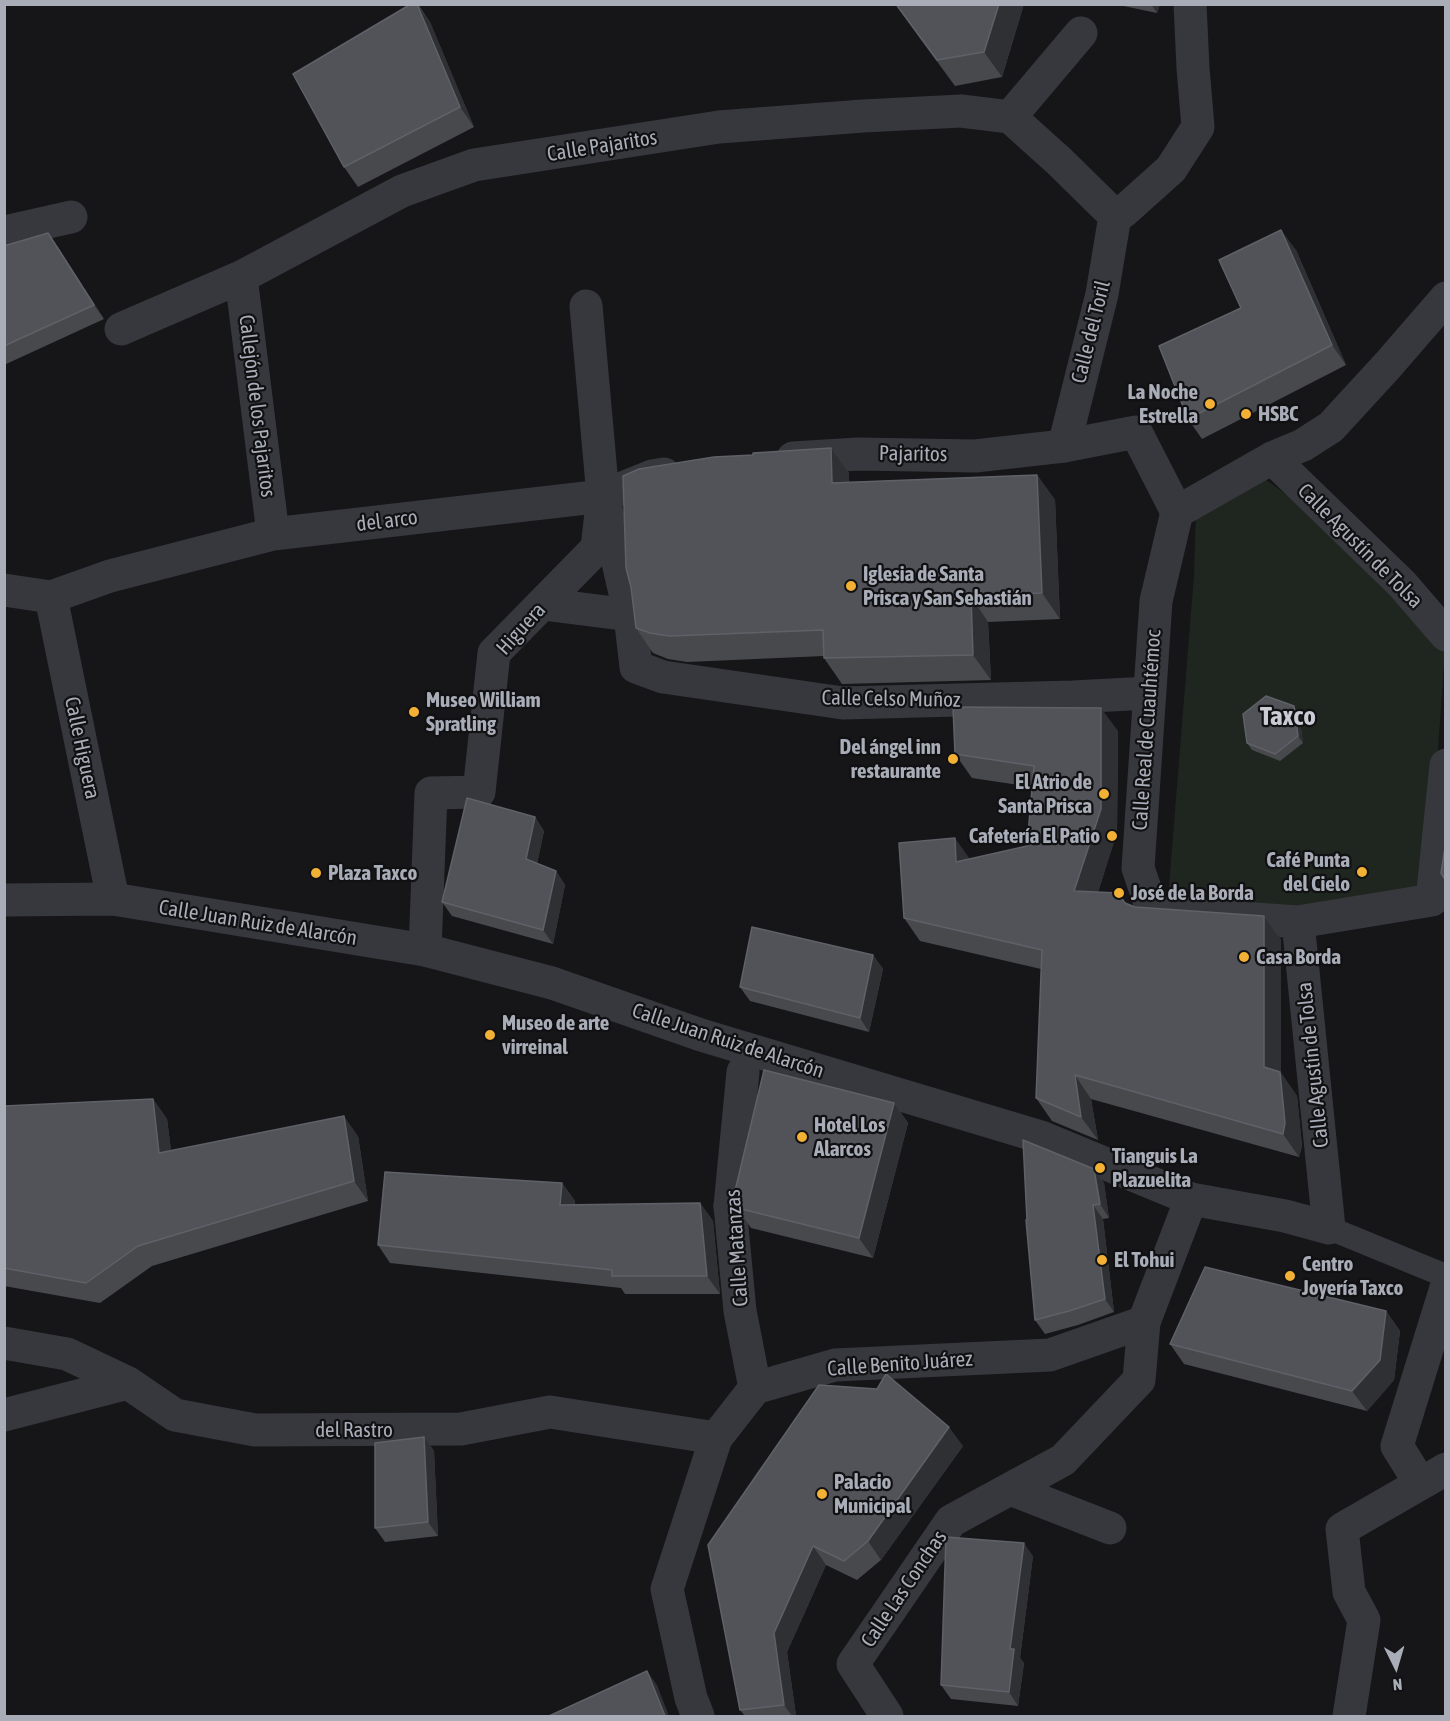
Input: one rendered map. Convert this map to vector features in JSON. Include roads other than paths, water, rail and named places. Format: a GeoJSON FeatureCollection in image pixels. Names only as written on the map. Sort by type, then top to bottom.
{"type":"FeatureCollection","features":[{"type":"Feature","properties":{"kind":"street"},"geometry":{"type":"LineString","coordinates":[[1081,33],[1010,117],[1115,216],[1123,212],[1171,169],[1198,127],[1190,4]]}},
{"type":"Feature","properties":{"kind":"street","name":"Calle Pajaritos"},"geometry":{"type":"LineString","coordinates":[[121,329],[241,277],[402,192],[474,165],[719,127],[961,111],[1010,117]]}},
{"type":"Feature","properties":{"kind":"street","name":"Calle del Toril"},"geometry":{"type":"LineString","coordinates":[[1064,446],[1102,294],[1115,216]]}},
{"type":"Feature","properties":{"kind":"street"},"geometry":{"type":"LineString","coordinates":[[4,231],[71,217]]}},
{"type":"Feature","properties":{"kind":"street","name":"Callejón de los Pajaritos"},"geometry":{"type":"LineString","coordinates":[[241,277],[273,534]]}},
{"type":"Feature","properties":{"kind":"street"},"geometry":{"type":"LineString","coordinates":[[1177,512],[1272,458],[1303,445],[1331,427],[1446,298]]}},
{"type":"Feature","properties":{"kind":"street"},"geometry":{"type":"LineString","coordinates":[[543,604],[630,615],[603,495],[586,306]]}},
{"type":"Feature","properties":{"kind":"street","name":"Pajaritos"},"geometry":{"type":"LineString","coordinates":[[765,460],[858,454],[975,456],[1064,446],[1136,432],[1177,512]]}},
{"type":"Feature","properties":{"kind":"street","name":"Calle Agustín de Tolsa"},"geometry":{"type":"LineString","coordinates":[[1272,458],[1402,584],[1446,634]]}},
{"type":"Feature","properties":{"kind":"street"},"geometry":{"type":"LineString","coordinates":[[603,495],[652,476],[697,469]]}},
{"type":"Feature","properties":{"kind":"street","name":"del arco"},"geometry":{"type":"LineString","coordinates":[[4,590],[51,597],[110,576],[273,534],[603,495]]}},
{"type":"Feature","properties":{"kind":"street","name":"Higuera"},"geometry":{"type":"LineString","coordinates":[[425,950],[431,793],[479,792],[494,653],[597,548],[603,495]]}},
{"type":"Feature","properties":{"kind":"street","name":"Calle Real de Cuauhtémoc"},"geometry":{"type":"LineString","coordinates":[[1177,512],[1156,601],[1138,868],[1153,912],[1298,922]]}},
{"type":"Feature","properties":{"kind":"street","name":"Calle Higuera"},"geometry":{"type":"LineString","coordinates":[[51,597],[113,899]]}},
{"type":"Feature","properties":{"kind":"street","name":"Calle Celso Muñoz"},"geometry":{"type":"LineString","coordinates":[[630,615],[636,668],[663,676],[843,703],[1149,693]]}},
{"type":"Feature","properties":{"kind":"street"},"geometry":{"type":"LineString","coordinates":[[1298,922],[1439,910],[1446,765]]}},
{"type":"Feature","properties":{"kind":"street","name":"Calle Juan Ruiz de Alarcón"},"geometry":{"type":"LineString","coordinates":[[4,900],[113,899],[425,950],[552,983],[697,1045],[1041,1137],[1191,1199],[1285,1216],[1329,1228]]}},
{"type":"Feature","properties":{"kind":"street","name":"Calle Agustín de Tolsa"},"geometry":{"type":"LineString","coordinates":[[1298,922],[1329,1228]]}},
{"type":"Feature","properties":{"kind":"street","name":"Calle Matanzas"},"geometry":{"type":"LineString","coordinates":[[743,1072],[730,1206],[740,1311],[755,1388]]}},
{"type":"Feature","properties":{"kind":"street","name":"Calle Las Conchas"},"geometry":{"type":"LineString","coordinates":[[886,1716],[853,1664],[951,1521],[1062,1460],[1139,1380],[1144,1322],[1191,1199]]}},
{"type":"Feature","properties":{"kind":"street"},"geometry":{"type":"LineString","coordinates":[[1349,1716],[1364,1620],[1349,1592],[1342,1530],[1433,1476],[1397,1446],[1446,1288]]}},
{"type":"Feature","properties":{"kind":"street","name":"Calle Benito Juárez"},"geometry":{"type":"LineString","coordinates":[[755,1388],[835,1365],[1050,1355],[1144,1322]]}},
{"type":"Feature","properties":{"kind":"street","name":"del Rastro"},"geometry":{"type":"LineString","coordinates":[[4,1344],[66,1354],[128,1383],[175,1415],[255,1430],[461,1429],[550,1412],[716,1438]]}},
{"type":"Feature","properties":{"kind":"street"},"geometry":{"type":"LineString","coordinates":[[4,1414],[128,1383]]}},
{"type":"Feature","properties":{"kind":"street"},"geometry":{"type":"LineString","coordinates":[[698,1716],[691,1698],[667,1588],[716,1438],[755,1388]]}},
{"type":"Feature","properties":{"kind":"street"},"geometry":{"type":"LineString","coordinates":[[1010,1489],[1110,1528]]}},
{"type":"Feature","properties":{"kind":"lane"},"geometry":{"type":"LineString","coordinates":[[1329,1228],[1446,1276]]}},
{"type":"Feature","properties":{"kind":"place","name":"La Noche Estrella"},"geometry":{"type":"Point","coordinates":[1210,404]}},
{"type":"Feature","properties":{"kind":"place","name":"HSBC"},"geometry":{"type":"Point","coordinates":[1246,414]}},
{"type":"Feature","properties":{"kind":"place","name":"Iglesia de Santa Prisca y San Sebastián"},"geometry":{"type":"Point","coordinates":[851,586]}},
{"type":"Feature","properties":{"kind":"place","name":"Museo William Spratling"},"geometry":{"type":"Point","coordinates":[414,712]}},
{"type":"Feature","properties":{"kind":"place","name":"Del ángel inn restaurante"},"geometry":{"type":"Point","coordinates":[953,759]}},
{"type":"Feature","properties":{"kind":"place","name":"El Atrio de Santa Prisca"},"geometry":{"type":"Point","coordinates":[1104,794]}},
{"type":"Feature","properties":{"kind":"place","name":"Cafetería El Patio"},"geometry":{"type":"Point","coordinates":[1112,836]}},
{"type":"Feature","properties":{"kind":"place","name":"Café Punta del Cielo"},"geometry":{"type":"Point","coordinates":[1362,872]}},
{"type":"Feature","properties":{"kind":"place","name":"Plaza Taxco"},"geometry":{"type":"Point","coordinates":[316,873]}},
{"type":"Feature","properties":{"kind":"place","name":"José de la Borda"},"geometry":{"type":"Point","coordinates":[1119,893]}},
{"type":"Feature","properties":{"kind":"place","name":"Casa Borda"},"geometry":{"type":"Point","coordinates":[1244,957]}},
{"type":"Feature","properties":{"kind":"place","name":"Museo de arte virreinal"},"geometry":{"type":"Point","coordinates":[490,1035]}},
{"type":"Feature","properties":{"kind":"place","name":"Hotel Los Alarcos"},"geometry":{"type":"Point","coordinates":[802,1137]}},
{"type":"Feature","properties":{"kind":"place","name":"Tianguis La Plazuelita"},"geometry":{"type":"Point","coordinates":[1100,1168]}},
{"type":"Feature","properties":{"kind":"place","name":"El Tohui"},"geometry":{"type":"Point","coordinates":[1102,1260]}},
{"type":"Feature","properties":{"kind":"place","name":"Centro Joyería Taxco"},"geometry":{"type":"Point","coordinates":[1290,1276]}},
{"type":"Feature","properties":{"kind":"place","name":"Palacio Municipal"},"geometry":{"type":"Point","coordinates":[822,1494]}},
{"type":"Feature","properties":{"kind":"district","name":"Taxco"},"geometry":{"type":"Point","coordinates":[1288,716]}}]}
